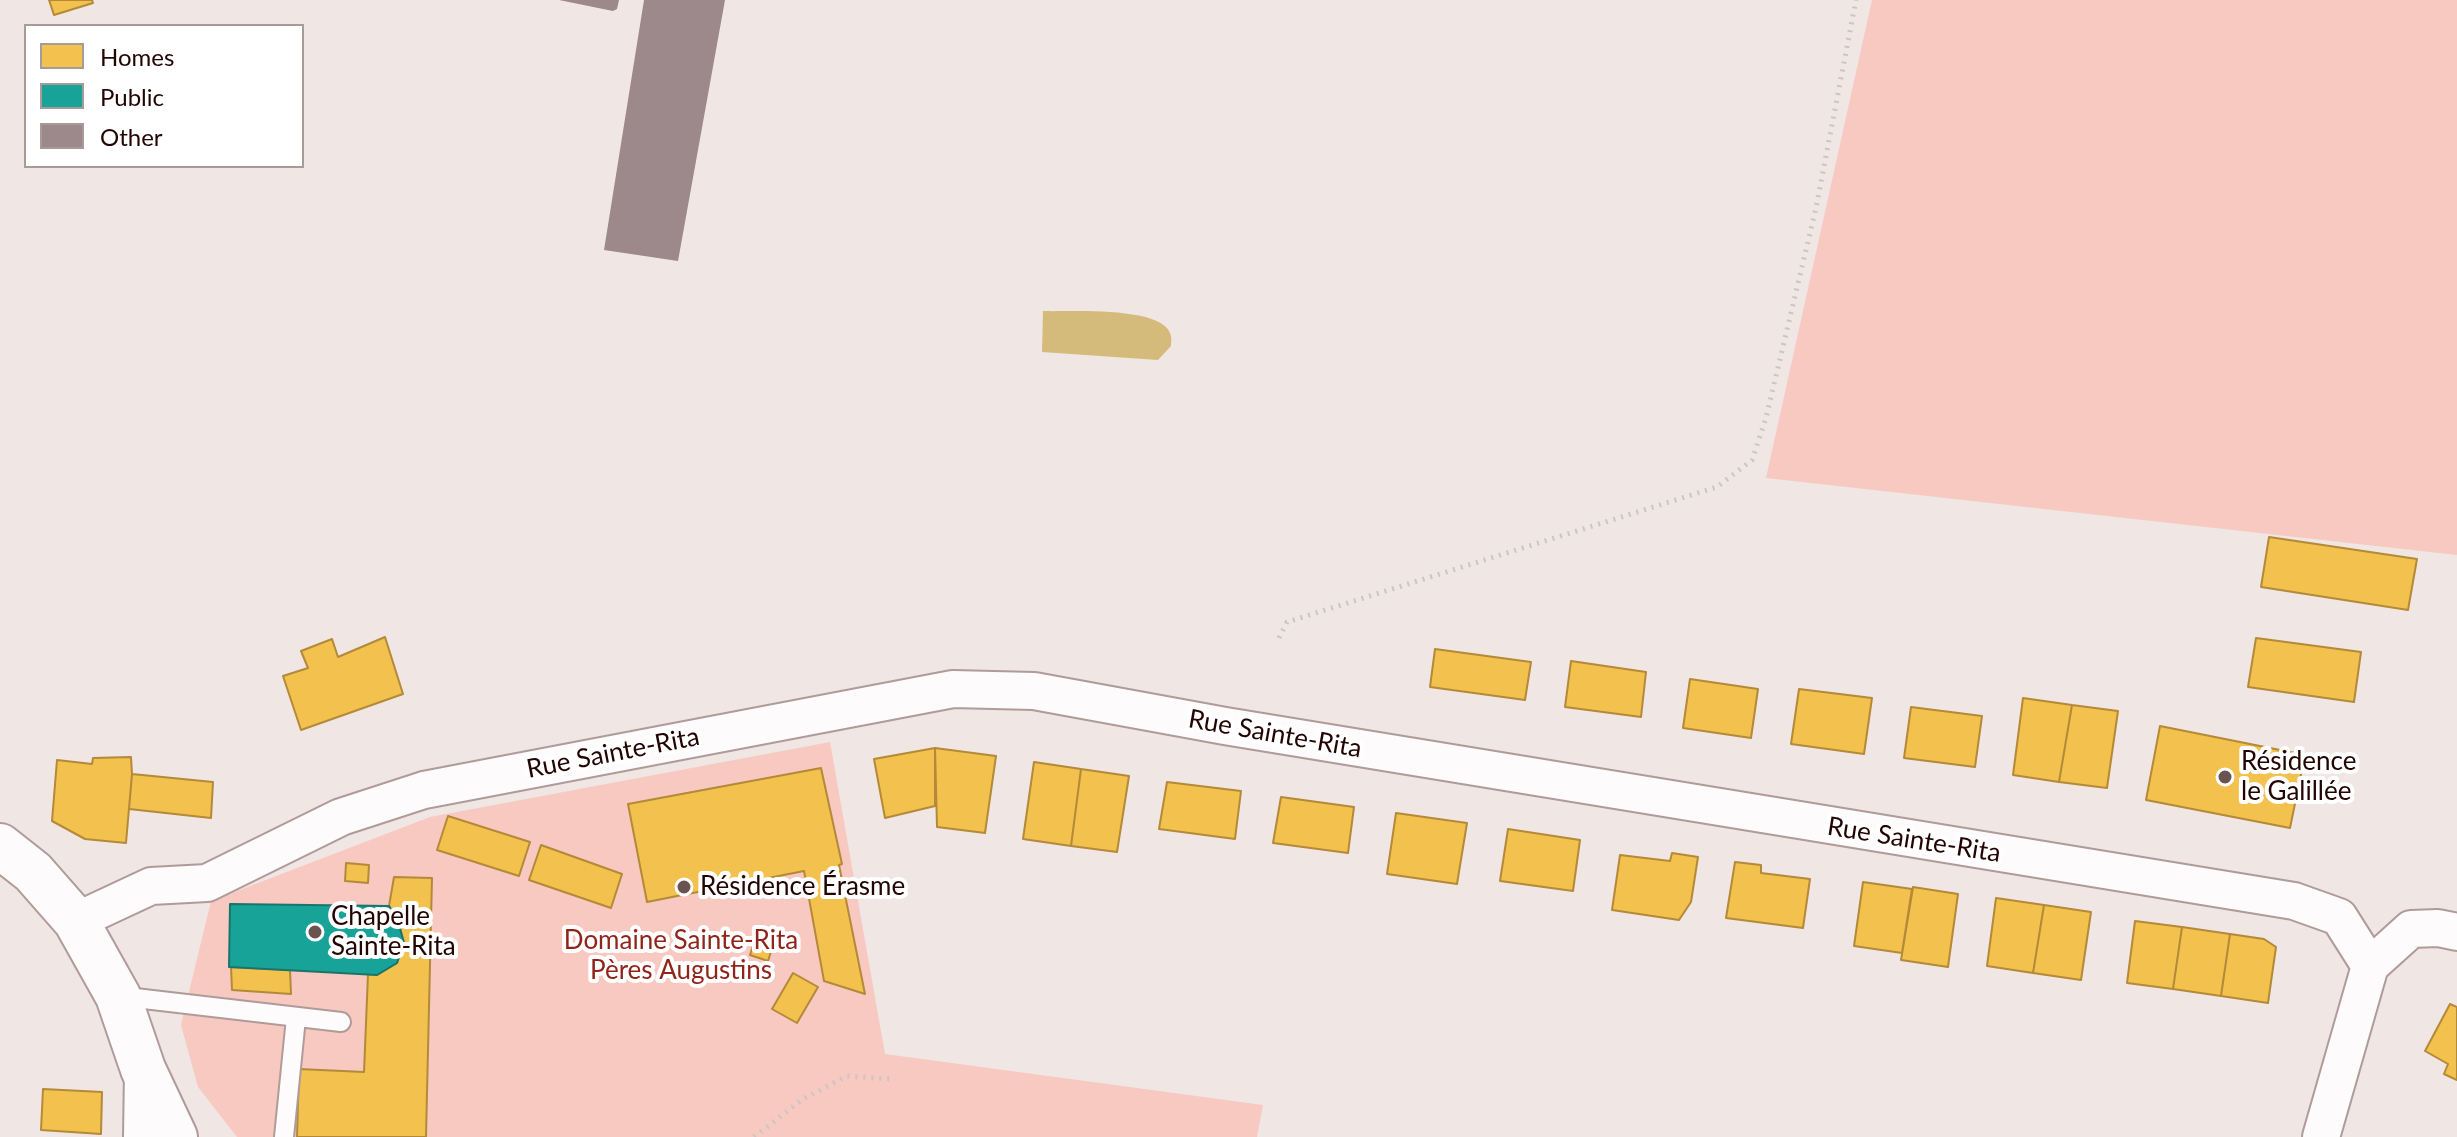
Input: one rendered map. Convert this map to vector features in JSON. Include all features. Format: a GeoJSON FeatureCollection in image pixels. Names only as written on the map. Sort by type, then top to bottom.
{"type":"FeatureCollection","features":[{"type":"Feature","properties":{"kind":"street","name":"Rue Sainte-Rita"},"geometry":{"type":"LineString","coordinates":[[76,921],[151,886],[207,883],[341,817],[424,790],[953,689],[1034,691],[1225,726],[2294,901],[2339,917],[2370,966]]}},
{"type":"Feature","properties":{"kind":"street"},"geometry":{"type":"LineString","coordinates":[[0,846],[33,872],[76,921],[118,996],[143,1069],[175,1137]]}},
{"type":"Feature","properties":{"kind":"street"},"geometry":{"type":"LineString","coordinates":[[2321,1137],[2370,966],[2411,929],[2438,928],[2457,932]]}},
{"type":"Feature","properties":{"kind":"street"},"geometry":{"type":"LineString","coordinates":[[142,1137],[143,1069]]}},
{"type":"Feature","properties":{"kind":"lane"},"geometry":{"type":"LineString","coordinates":[[118,996],[341,1022]]}},
{"type":"Feature","properties":{"kind":"lane"},"geometry":{"type":"LineString","coordinates":[[284,1137],[296,1018]]}},
{"type":"Feature","properties":{"kind":"path"},"geometry":{"type":"LineString","coordinates":[[1279,638],[1287,622],[1717,487],[1752,460],[1766,418],[1816,208],[1856,0]]}},
{"type":"Feature","properties":{"kind":"path"},"geometry":{"type":"LineString","coordinates":[[754,1137],[803,1099],[847,1076],[890,1079]]}},
{"type":"Feature","properties":{"kind":"green space"},"geometry":{"type":"Polygon","coordinates":[[[1872,0],[2457,0],[2457,555],[1766,478],[1872,0]]]}},
{"type":"Feature","properties":{"kind":"green space","name":"Domaine Sainte-Rita Pères Augustins"},"geometry":{"type":"Polygon","coordinates":[[[830,742],[885,1054],[1263,1105],[1257,1137],[237,1137],[198,1087],[181,1025],[211,901],[430,817],[830,742]]]}},
{"type":"Feature","properties":{"kind":"shaded area"},"geometry":{"type":"Polygon","coordinates":[[[1043,311],[1112,312],[1150,318],[1163,324],[1170,333],[1171,346],[1158,360],[1042,352],[1043,311]]]}},
{"type":"Feature","properties":{"kind":"building: Homes"},"geometry":{"type":"Polygon","coordinates":[[[49,0],[92,0],[93,3],[54,15],[49,0]]]}},
{"type":"Feature","properties":{"kind":"building: Homes"},"geometry":{"type":"Polygon","coordinates":[[[2269,537],[2417,559],[2408,610],[2261,587],[2269,537]]]}},
{"type":"Feature","properties":{"kind":"building: Homes"},"geometry":{"type":"Polygon","coordinates":[[[385,637],[403,694],[301,730],[283,676],[308,668],[301,651],[332,639],[338,657],[385,637]]]}},
{"type":"Feature","properties":{"kind":"building: Homes"},"geometry":{"type":"Polygon","coordinates":[[[2256,638],[2361,652],[2354,702],[2248,687],[2256,638]]]}},
{"type":"Feature","properties":{"kind":"building: Homes"},"geometry":{"type":"Polygon","coordinates":[[[1435,649],[1531,662],[1525,700],[1430,687],[1435,649]]]}},
{"type":"Feature","properties":{"kind":"building: Homes"},"geometry":{"type":"Polygon","coordinates":[[[1571,661],[1646,672],[1641,717],[1565,707],[1571,661]]]}},
{"type":"Feature","properties":{"kind":"building: Homes"},"geometry":{"type":"Polygon","coordinates":[[[1690,679],[1758,689],[1751,738],[1683,728],[1690,679]]]}},
{"type":"Feature","properties":{"kind":"building: Homes"},"geometry":{"type":"Polygon","coordinates":[[[1799,689],[1872,698],[1864,754],[1791,744],[1799,689]]]}},
{"type":"Feature","properties":{"kind":"building: Homes"},"geometry":{"type":"Polygon","coordinates":[[[2023,698],[2072,705],[2059,782],[2013,775],[2023,698]]]}},
{"type":"Feature","properties":{"kind":"building: Homes"},"geometry":{"type":"Polygon","coordinates":[[[2072,705],[2118,711],[2107,788],[2059,782],[2072,705]]]}},
{"type":"Feature","properties":{"kind":"building: Homes"},"geometry":{"type":"Polygon","coordinates":[[[1911,707],[1982,716],[1975,767],[1904,758],[1911,707]]]}},
{"type":"Feature","properties":{"kind":"building: Homes","name":"Résidence le Galillée"},"geometry":{"type":"Polygon","coordinates":[[[2160,726],[2305,755],[2290,828],[2146,800],[2160,726]]]}},
{"type":"Feature","properties":{"kind":"building: Homes"},"geometry":{"type":"Polygon","coordinates":[[[935,748],[996,756],[985,833],[937,827],[935,748]]]}},
{"type":"Feature","properties":{"kind":"building: Homes"},"geometry":{"type":"Polygon","coordinates":[[[935,748],[935,806],[885,818],[874,759],[935,748]]]}},
{"type":"Feature","properties":{"kind":"building: Homes"},"geometry":{"type":"Polygon","coordinates":[[[131,757],[126,843],[85,839],[52,821],[57,760],[92,764],[93,758],[131,757]]]}},
{"type":"Feature","properties":{"kind":"building: Homes"},"geometry":{"type":"Polygon","coordinates":[[[1034,762],[1081,769],[1071,846],[1023,839],[1034,762]]]}},
{"type":"Feature","properties":{"kind":"building: Homes","name":"Résidence Érasme"},"geometry":{"type":"Polygon","coordinates":[[[821,768],[865,994],[824,981],[804,871],[647,902],[628,804],[821,768]]]}},
{"type":"Feature","properties":{"kind":"building: Homes"},"geometry":{"type":"Polygon","coordinates":[[[1081,769],[1129,776],[1117,852],[1071,846],[1081,769]]]}},
{"type":"Feature","properties":{"kind":"building: Homes"},"geometry":{"type":"Polygon","coordinates":[[[132,774],[213,782],[211,818],[129,809],[132,774]]]}},
{"type":"Feature","properties":{"kind":"building: Homes"},"geometry":{"type":"Polygon","coordinates":[[[1167,782],[1241,791],[1235,839],[1159,829],[1167,782]]]}},
{"type":"Feature","properties":{"kind":"building: Homes"},"geometry":{"type":"Polygon","coordinates":[[[1281,797],[1354,807],[1348,853],[1273,843],[1281,797]]]}},
{"type":"Feature","properties":{"kind":"building: Homes"},"geometry":{"type":"Polygon","coordinates":[[[1396,813],[1467,823],[1457,884],[1387,874],[1396,813]]]}},
{"type":"Feature","properties":{"kind":"building: Homes"},"geometry":{"type":"Polygon","coordinates":[[[448,816],[530,842],[519,876],[437,850],[448,816]]]}},
{"type":"Feature","properties":{"kind":"building: Homes"},"geometry":{"type":"Polygon","coordinates":[[[1508,829],[1580,840],[1573,891],[1500,881],[1508,829]]]}},
{"type":"Feature","properties":{"kind":"building: Homes"},"geometry":{"type":"Polygon","coordinates":[[[541,845],[622,874],[611,908],[529,880],[541,845]]]}},
{"type":"Feature","properties":{"kind":"building: Homes"},"geometry":{"type":"Polygon","coordinates":[[[1672,853],[1698,857],[1691,902],[1679,920],[1612,910],[1620,855],[1670,861],[1672,853]]]}},
{"type":"Feature","properties":{"kind":"building: Homes"},"geometry":{"type":"Polygon","coordinates":[[[1735,862],[1761,865],[1761,873],[1810,879],[1803,928],[1726,918],[1735,862]]]}},
{"type":"Feature","properties":{"kind":"building: Homes"},"geometry":{"type":"Polygon","coordinates":[[[346,863],[369,865],[368,883],[345,881],[346,863]]]}},
{"type":"Feature","properties":{"kind":"building: Homes"},"geometry":{"type":"Polygon","coordinates":[[[394,877],[432,878],[426,1137],[297,1137],[299,1069],[364,1072],[368,974],[377,975],[397,963],[404,943],[398,921],[389,906],[394,877]]]}},
{"type":"Feature","properties":{"kind":"building: Homes"},"geometry":{"type":"Polygon","coordinates":[[[1863,882],[1912,889],[1902,953],[1854,946],[1863,882]]]}},
{"type":"Feature","properties":{"kind":"building: Homes"},"geometry":{"type":"Polygon","coordinates":[[[1913,887],[1958,894],[1948,967],[1901,960],[1913,887]]]}},
{"type":"Feature","properties":{"kind":"building: Homes"},"geometry":{"type":"Polygon","coordinates":[[[1996,898],[2044,905],[2033,973],[1987,966],[1996,898]]]}},
{"type":"Feature","properties":{"kind":"building: Homes"},"geometry":{"type":"Polygon","coordinates":[[[2044,905],[2091,912],[2081,980],[2033,973],[2044,905]]]}},
{"type":"Feature","properties":{"kind":"building: Homes"},"geometry":{"type":"Polygon","coordinates":[[[2135,921],[2182,927],[2173,989],[2127,983],[2135,921]]]}},
{"type":"Feature","properties":{"kind":"building: Homes"},"geometry":{"type":"Polygon","coordinates":[[[2182,927],[2230,934],[2221,996],[2173,989],[2182,927]]]}},
{"type":"Feature","properties":{"kind":"building: Homes"},"geometry":{"type":"Polygon","coordinates":[[[758,930],[776,936],[768,961],[750,955],[758,930]]]}},
{"type":"Feature","properties":{"kind":"building: Homes"},"geometry":{"type":"Polygon","coordinates":[[[2230,934],[2264,939],[2276,947],[2268,1003],[2221,996],[2230,934]]]}},
{"type":"Feature","properties":{"kind":"building: Homes"},"geometry":{"type":"Polygon","coordinates":[[[231,967],[290,970],[291,994],[232,990],[231,967]]]}},
{"type":"Feature","properties":{"kind":"building: Homes"},"geometry":{"type":"Polygon","coordinates":[[[793,973],[818,987],[797,1023],[772,1009],[793,973]]]}},
{"type":"Feature","properties":{"kind":"building: Homes"},"geometry":{"type":"Polygon","coordinates":[[[2450,1004],[2457,1007],[2457,1080],[2444,1074],[2448,1064],[2425,1051],[2450,1004]]]}},
{"type":"Feature","properties":{"kind":"building: Homes"},"geometry":{"type":"Polygon","coordinates":[[[43,1089],[102,1092],[101,1134],[41,1130],[43,1089]]]}},
{"type":"Feature","properties":{"kind":"building: Public","name":"Chapelle Sainte-Rita"},"geometry":{"type":"Polygon","coordinates":[[[230,904],[389,906],[398,921],[404,943],[397,963],[377,975],[229,967],[230,904]]]}},
{"type":"Feature","properties":{"kind":"building: Other"},"geometry":{"type":"Polygon","coordinates":[[[559,0],[619,0],[617,9],[613,11],[559,0]]]}},
{"type":"Feature","properties":{"kind":"building: Other"},"geometry":{"type":"Polygon","coordinates":[[[644,0],[725,0],[678,261],[604,250],[644,0]]]}},
{"type":"Feature","properties":{"kind":"place","name":"Résidence le Galillée"},"geometry":{"type":"Point","coordinates":[2225,777]}},
{"type":"Feature","properties":{"kind":"place","name":"Résidence Érasme"},"geometry":{"type":"Point","coordinates":[684,887]}},
{"type":"Feature","properties":{"kind":"place","name":"Chapelle Sainte-Rita"},"geometry":{"type":"Point","coordinates":[315,932]}}]}
